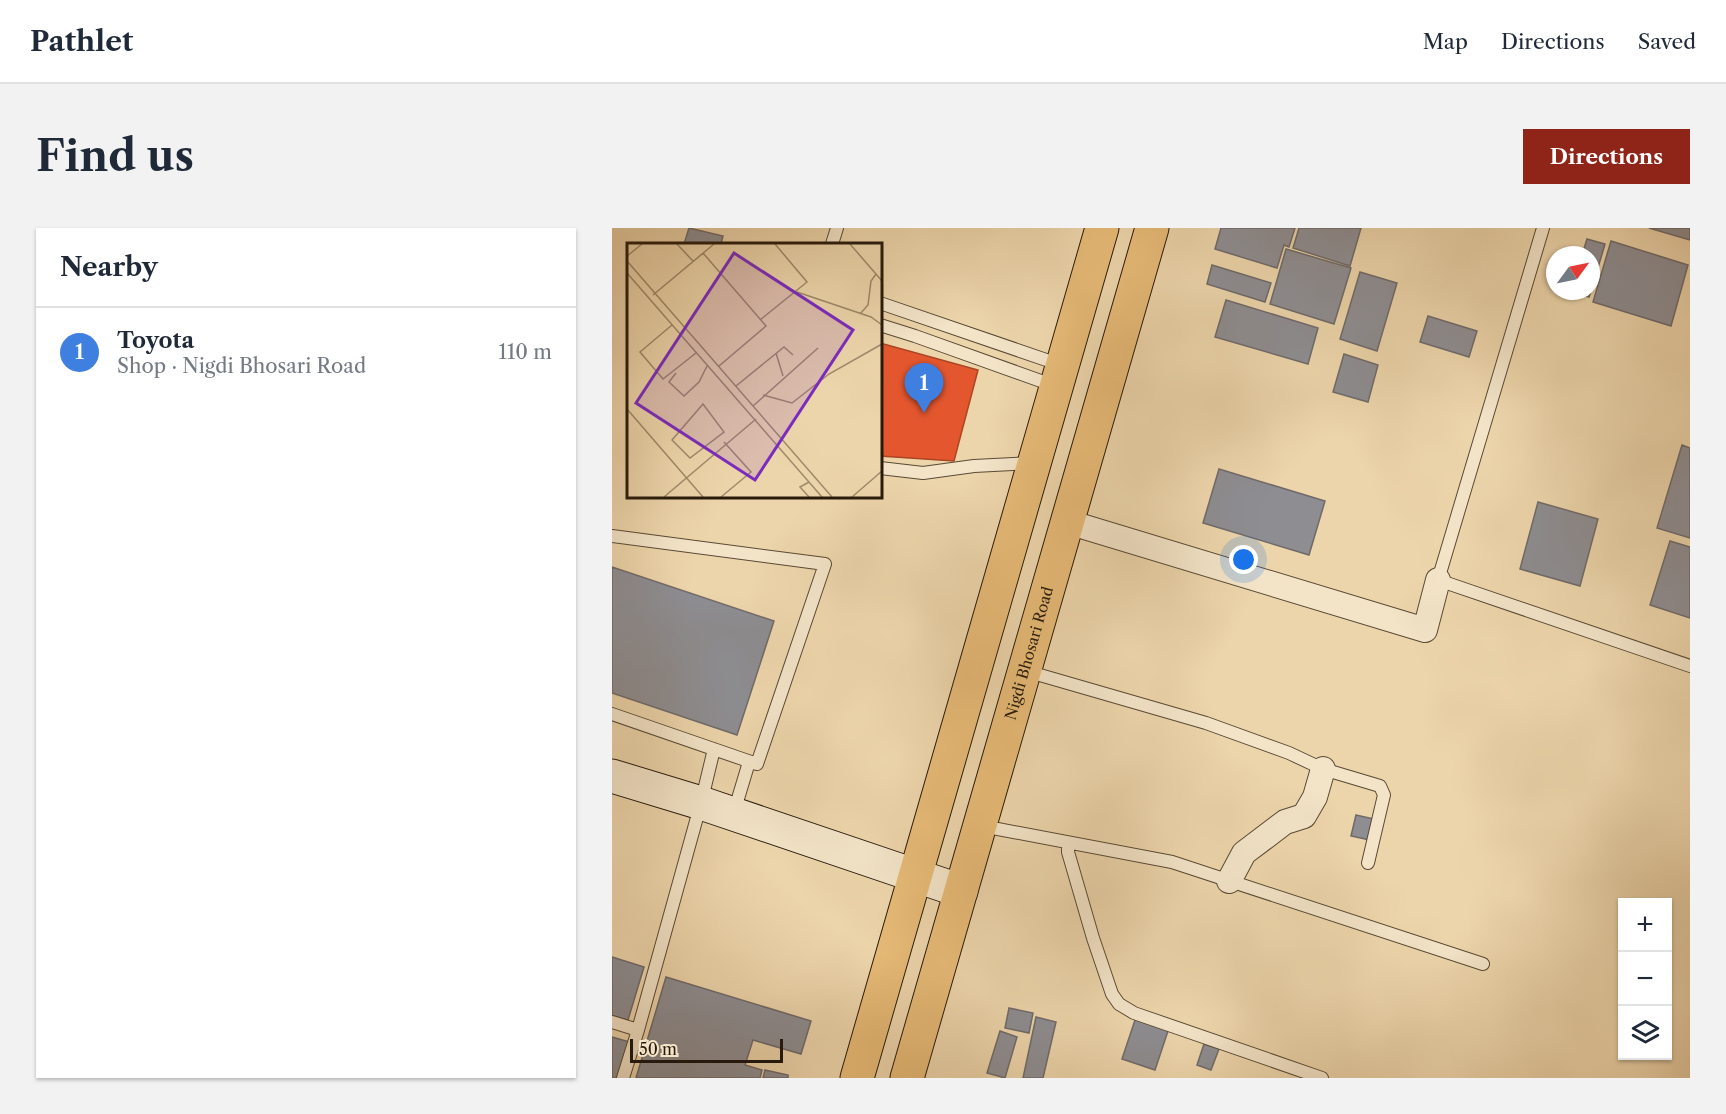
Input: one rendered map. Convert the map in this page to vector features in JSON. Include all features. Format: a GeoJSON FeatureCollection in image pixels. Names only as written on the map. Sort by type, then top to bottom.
{"type":"FeatureCollection","features":[{"type":"Feature","properties":{"kind":"main road"},"geometry":{"type":"LineString","coordinates":[[857,1078],[1102,228]]}},
{"type":"Feature","properties":{"kind":"main road","name":"Nigdi Bhosari Road"},"geometry":{"type":"LineString","coordinates":[[907,1078],[1152,228]]}},
{"type":"Feature","properties":{"kind":"street"},"geometry":{"type":"LineString","coordinates":[[1068,522],[1425,630],[1438,580]]}},
{"type":"Feature","properties":{"kind":"street"},"geometry":{"type":"LineString","coordinates":[[1229,881],[1244,853],[1285,822],[1304,816],[1315,798],[1323,769]]}},
{"type":"Feature","properties":{"kind":"street"},"geometry":{"type":"LineString","coordinates":[[612,776],[701,803],[961,891]]}},
{"type":"Feature","properties":{"kind":"lane"},"geometry":{"type":"LineString","coordinates":[[832,243],[837,228]]}},
{"type":"Feature","properties":{"kind":"lane"},"geometry":{"type":"LineString","coordinates":[[1543,228],[1438,580],[1690,666]]}},
{"type":"Feature","properties":{"kind":"lane"},"geometry":{"type":"LineString","coordinates":[[882,304],[1059,376]]}},
{"type":"Feature","properties":{"kind":"lane"},"geometry":{"type":"LineString","coordinates":[[882,327],[1059,376]]}},
{"type":"Feature","properties":{"kind":"lane"},"geometry":{"type":"LineString","coordinates":[[882,468],[922,473],[974,466],[1034,463]]}},
{"type":"Feature","properties":{"kind":"lane"},"geometry":{"type":"LineString","coordinates":[[612,536],[825,564],[756,764],[612,714]]}},
{"type":"Feature","properties":{"kind":"lane"},"geometry":{"type":"LineString","coordinates":[[1025,671],[1206,723],[1289,753],[1323,769],[1380,786],[1384,795],[1368,863]]}},
{"type":"Feature","properties":{"kind":"lane"},"geometry":{"type":"LineString","coordinates":[[623,1078],[701,803],[714,749]]}},
{"type":"Feature","properties":{"kind":"lane"},"geometry":{"type":"LineString","coordinates":[[734,814],[749,762]]}},
{"type":"Feature","properties":{"kind":"lane"},"geometry":{"type":"LineString","coordinates":[[980,826],[1172,862],[1483,964]]}},
{"type":"Feature","properties":{"kind":"lane"},"geometry":{"type":"LineString","coordinates":[[1068,843],[1068,852],[1093,938],[1112,994],[1119,1004],[1134,1013],[1322,1078]]}},
{"type":"Feature","properties":{"kind":"lane"},"geometry":{"type":"LineString","coordinates":[[612,1022],[638,1030]]}},
{"type":"Feature","properties":{"kind":"building: Shops"},"geometry":{"type":"Polygon","coordinates":[[[882,344],[978,370],[954,461],[882,456],[882,344]]]}},
{"type":"Feature","properties":{"kind":"building: Industry"},"geometry":{"type":"Polygon","coordinates":[[[689,228],[723,236],[721,243],[684,243],[689,228]]]}},
{"type":"Feature","properties":{"kind":"building: Industry"},"geometry":{"type":"Polygon","coordinates":[[[1221,228],[1295,228],[1289,247],[1284,245],[1277,268],[1215,249],[1221,228]]]}},
{"type":"Feature","properties":{"kind":"building: Industry"},"geometry":{"type":"Polygon","coordinates":[[[1299,228],[1361,228],[1350,266],[1293,248],[1299,228]]]}},
{"type":"Feature","properties":{"kind":"building: Industry"},"geometry":{"type":"Polygon","coordinates":[[[1649,228],[1690,228],[1690,240],[1649,228]]]}},
{"type":"Feature","properties":{"kind":"building: Industry"},"geometry":{"type":"Polygon","coordinates":[[[1587,239],[1605,244],[1600,261],[1600,246],[1585,246],[1587,239]]]}},
{"type":"Feature","properties":{"kind":"building: Industry"},"geometry":{"type":"Polygon","coordinates":[[[1611,241],[1688,265],[1671,326],[1593,302],[1600,300],[1600,278],[1611,241]]]}},
{"type":"Feature","properties":{"kind":"building: Industry"},"geometry":{"type":"Polygon","coordinates":[[[1286,249],[1351,268],[1334,324],[1270,304],[1286,249]]]}},
{"type":"Feature","properties":{"kind":"building: Industry"},"geometry":{"type":"Polygon","coordinates":[[[1212,265],[1271,283],[1265,302],[1207,284],[1212,265]]]}},
{"type":"Feature","properties":{"kind":"building: Industry"},"geometry":{"type":"Polygon","coordinates":[[[1360,272],[1397,283],[1377,351],[1340,339],[1360,272]]]}},
{"type":"Feature","properties":{"kind":"building: Industry"},"geometry":{"type":"Polygon","coordinates":[[[1226,300],[1318,328],[1308,364],[1215,337],[1226,300]]]}},
{"type":"Feature","properties":{"kind":"building: Industry"},"geometry":{"type":"Polygon","coordinates":[[[1428,316],[1477,331],[1469,357],[1420,342],[1428,316]]]}},
{"type":"Feature","properties":{"kind":"building: Industry"},"geometry":{"type":"Polygon","coordinates":[[[1344,354],[1378,365],[1368,402],[1333,392],[1344,354]]]}},
{"type":"Feature","properties":{"kind":"building: Industry"},"geometry":{"type":"Polygon","coordinates":[[[1682,445],[1690,448],[1690,538],[1657,528],[1682,445]]]}},
{"type":"Feature","properties":{"kind":"building: Industry"},"geometry":{"type":"Polygon","coordinates":[[[1219,469],[1325,501],[1309,555],[1203,523],[1219,469]]]}},
{"type":"Feature","properties":{"kind":"building: Industry"},"geometry":{"type":"Polygon","coordinates":[[[1538,502],[1598,519],[1580,586],[1520,569],[1538,502]]]}},
{"type":"Feature","properties":{"kind":"building: Industry"},"geometry":{"type":"Polygon","coordinates":[[[1670,541],[1690,547],[1690,618],[1650,605],[1670,541]]]}},
{"type":"Feature","properties":{"kind":"building: Industry"},"geometry":{"type":"Polygon","coordinates":[[[612,567],[774,621],[737,735],[612,693],[612,567]]]}},
{"type":"Feature","properties":{"kind":"building: Industry"},"geometry":{"type":"Polygon","coordinates":[[[1356,815],[1374,819],[1370,840],[1351,836],[1356,815]]]}},
{"type":"Feature","properties":{"kind":"building: Industry"},"geometry":{"type":"Polygon","coordinates":[[[612,957],[644,967],[628,1020],[612,1016],[612,957]]]}},
{"type":"Feature","properties":{"kind":"building: Industry"},"geometry":{"type":"Polygon","coordinates":[[[666,977],[811,1021],[801,1054],[753,1040],[745,1065],[762,1070],[760,1078],[636,1078],[666,977]]]}},
{"type":"Feature","properties":{"kind":"building: Industry"},"geometry":{"type":"Polygon","coordinates":[[[1009,1008],[1033,1013],[1029,1033],[1005,1028],[1009,1008]]]}},
{"type":"Feature","properties":{"kind":"building: Industry"},"geometry":{"type":"Polygon","coordinates":[[[1036,1017],[1056,1022],[1043,1078],[1023,1078],[1036,1017]]]}},
{"type":"Feature","properties":{"kind":"building: Industry"},"geometry":{"type":"Polygon","coordinates":[[[1136,1017],[1169,1028],[1155,1070],[1122,1059],[1136,1017]]]}},
{"type":"Feature","properties":{"kind":"building: Industry"},"geometry":{"type":"Polygon","coordinates":[[[1000,1031],[1017,1037],[1005,1078],[987,1073],[1000,1031]]]}},
{"type":"Feature","properties":{"kind":"building: Industry"},"geometry":{"type":"Polygon","coordinates":[[[612,1037],[633,1043],[622,1078],[612,1078],[612,1037]]]}},
{"type":"Feature","properties":{"kind":"building: Industry"},"geometry":{"type":"Polygon","coordinates":[[[1204,1044],[1219,1049],[1211,1070],[1197,1065],[1204,1044]]]}},
{"type":"Feature","properties":{"kind":"building: Industry"},"geometry":{"type":"Polygon","coordinates":[[[765,1070],[788,1075],[788,1078],[763,1078],[765,1070]]]}},
{"type":"Feature","properties":{"kind":"place","name":"Toyota"},"geometry":{"type":"Point","coordinates":[924,413]}}]}
